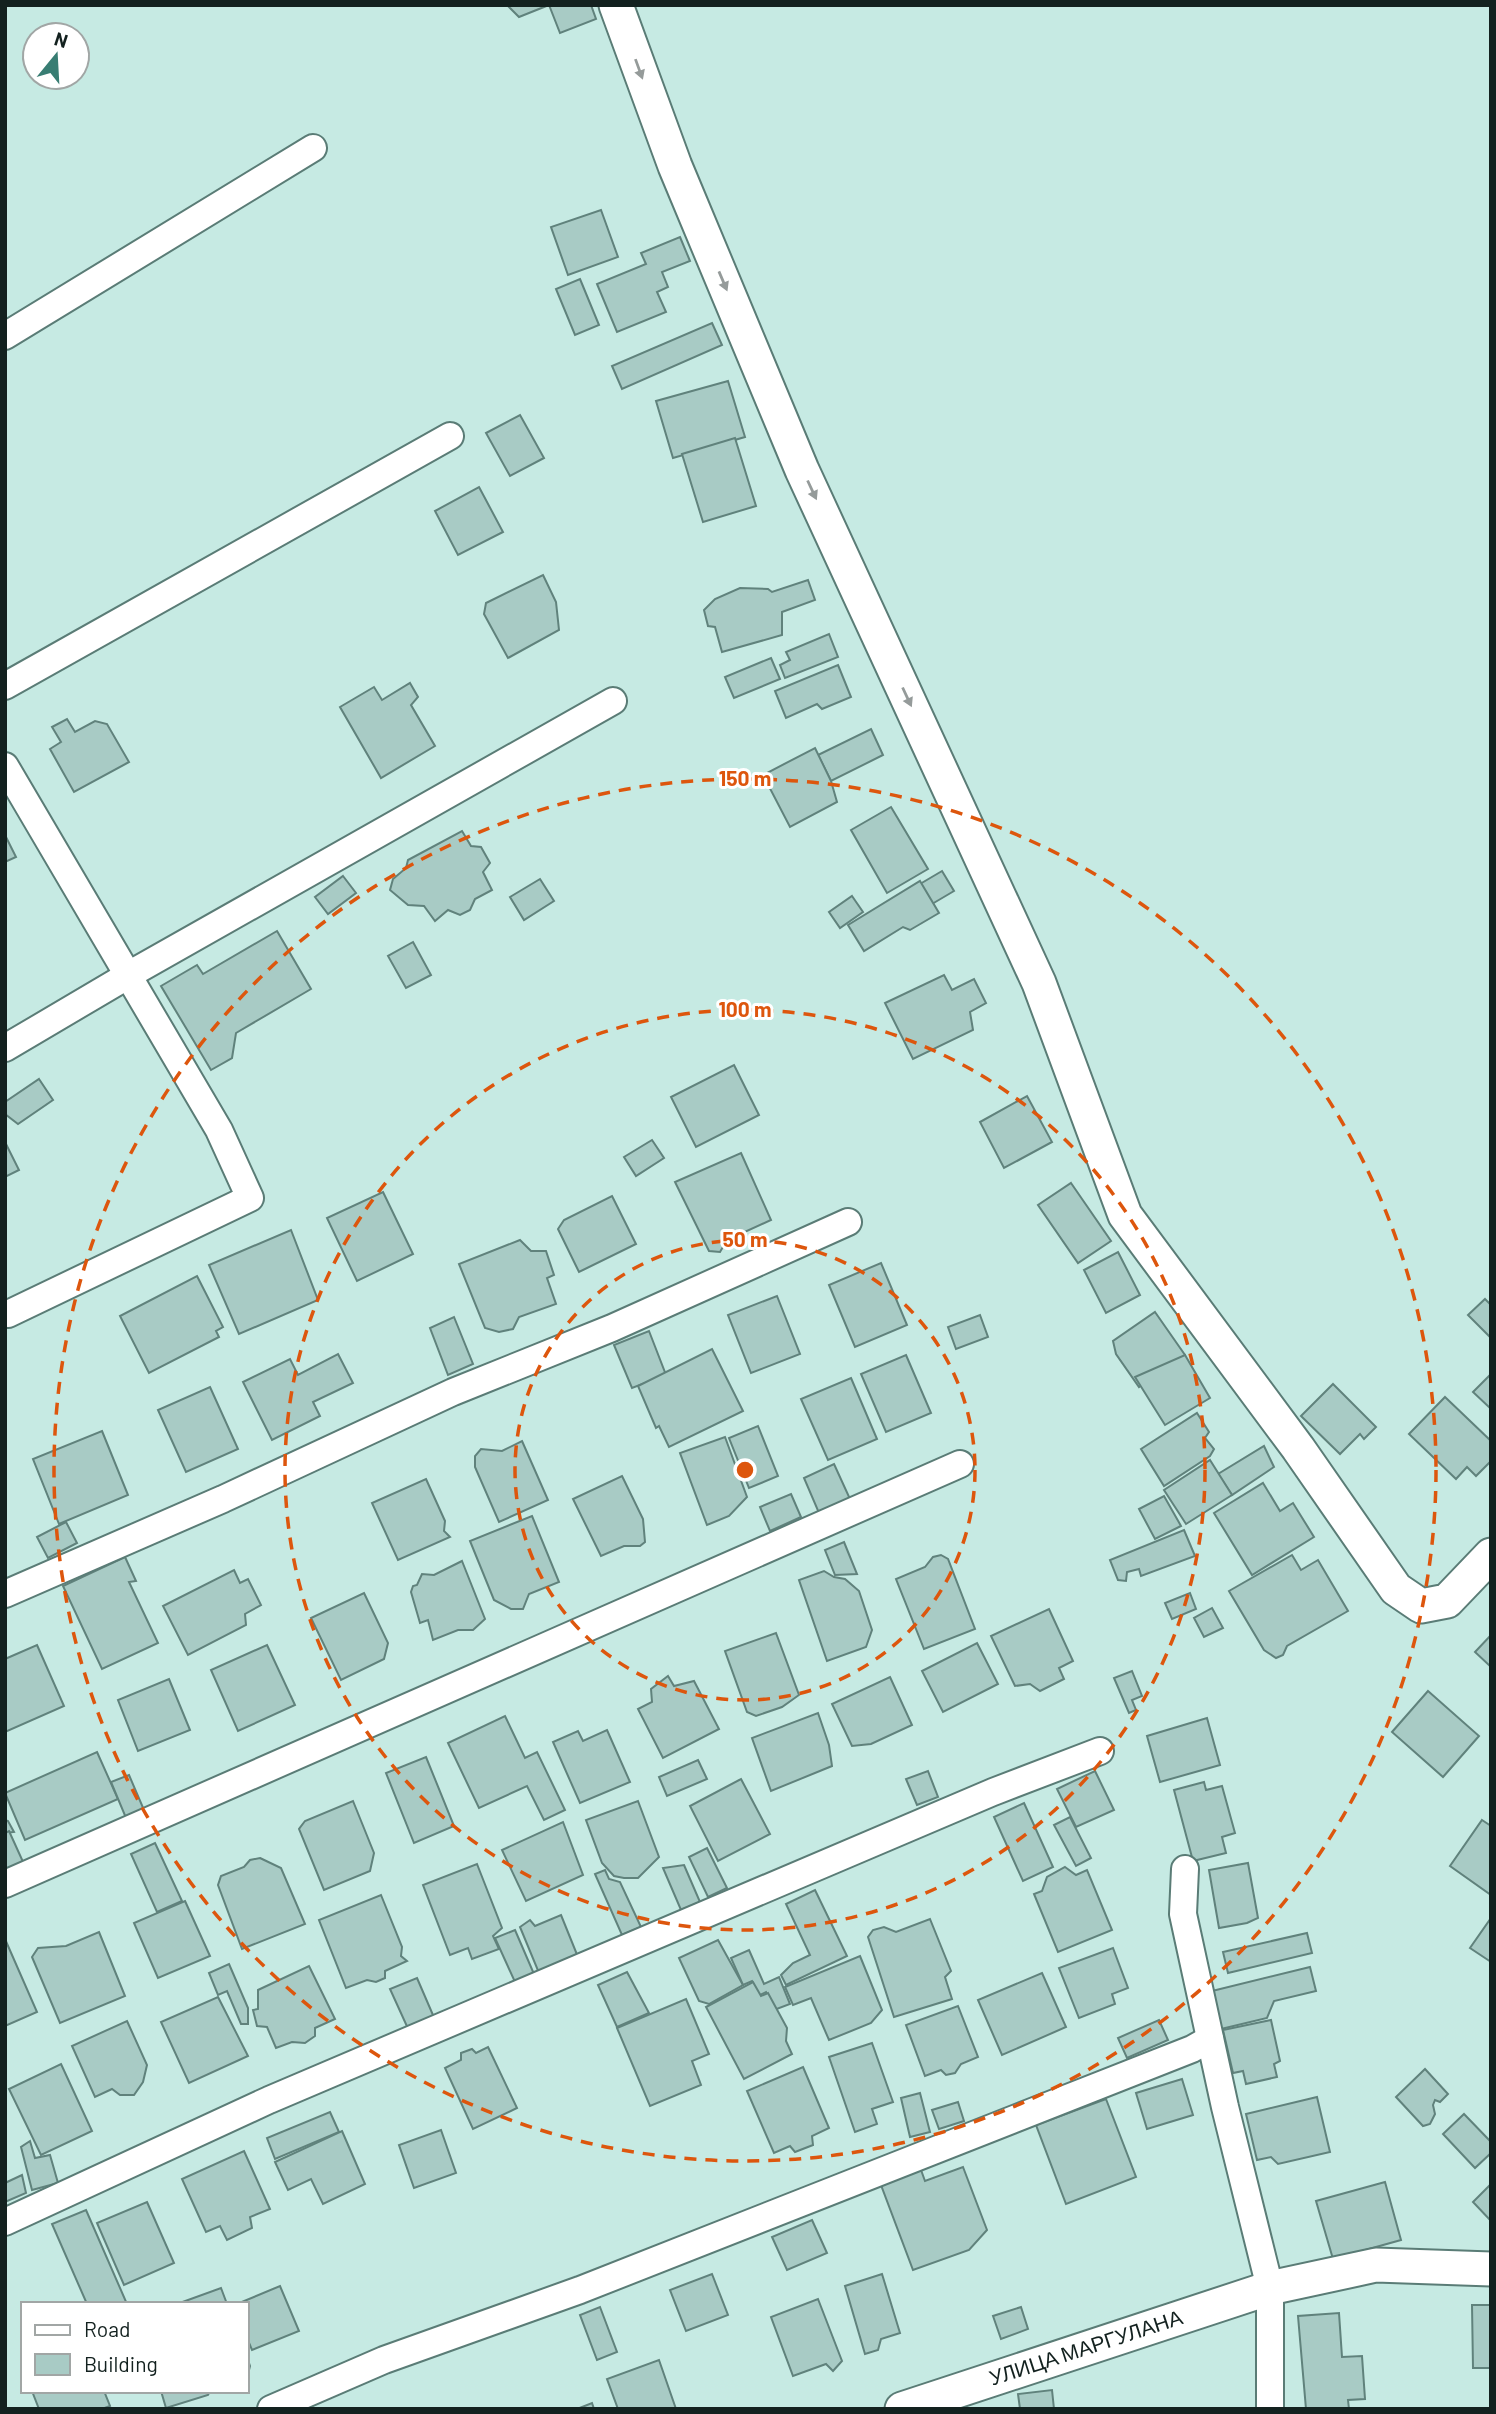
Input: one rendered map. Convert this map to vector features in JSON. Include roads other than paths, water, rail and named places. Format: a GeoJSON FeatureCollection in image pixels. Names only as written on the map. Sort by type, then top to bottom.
{"type":"FeatureCollection","features":[{"type":"Feature","properties":{"kind":"street"},"geometry":{"type":"LineString","coordinates":[[615,5],[675,166],[803,470],[1039,983],[1125,1215],[1298,1448],[1396,1589],[1421,1606],[1447,1601],[1491,1555]]}},
{"type":"Feature","properties":{"kind":"street"},"geometry":{"type":"LineString","coordinates":[[5,335],[313,148]]}},
{"type":"Feature","properties":{"kind":"street"},"geometry":{"type":"LineString","coordinates":[[5,686],[450,436]]}},
{"type":"Feature","properties":{"kind":"street"},"geometry":{"type":"LineString","coordinates":[[5,1048],[613,701]]}},
{"type":"Feature","properties":{"kind":"street"},"geometry":{"type":"LineString","coordinates":[[5,766],[219,1130],[250,1198],[8,1314]]}},
{"type":"Feature","properties":{"kind":"street"},"geometry":{"type":"LineString","coordinates":[[5,1594],[223,1499],[453,1392],[612,1328],[848,1222]]}},
{"type":"Feature","properties":{"kind":"street"},"geometry":{"type":"LineString","coordinates":[[5,1884],[960,1464]]}},
{"type":"Feature","properties":{"kind":"street"},"geometry":{"type":"LineString","coordinates":[[5,2222],[269,2100],[993,1792],[1100,1751]]}},
{"type":"Feature","properties":{"kind":"street"},"geometry":{"type":"LineString","coordinates":[[1185,1869],[1183,1914],[1269,2288],[1270,2409]]}},
{"type":"Feature","properties":{"kind":"street"},"geometry":{"type":"LineString","coordinates":[[271,2409],[384,2360],[593,2285],[1192,2049],[1210,2039]]}},
{"type":"Feature","properties":{"kind":"street","name":"УЛИЦА МАРГУЛАНА"},"geometry":{"type":"LineString","coordinates":[[902,2409],[1269,2288],[1376,2265],[1491,2269]]}}]}
